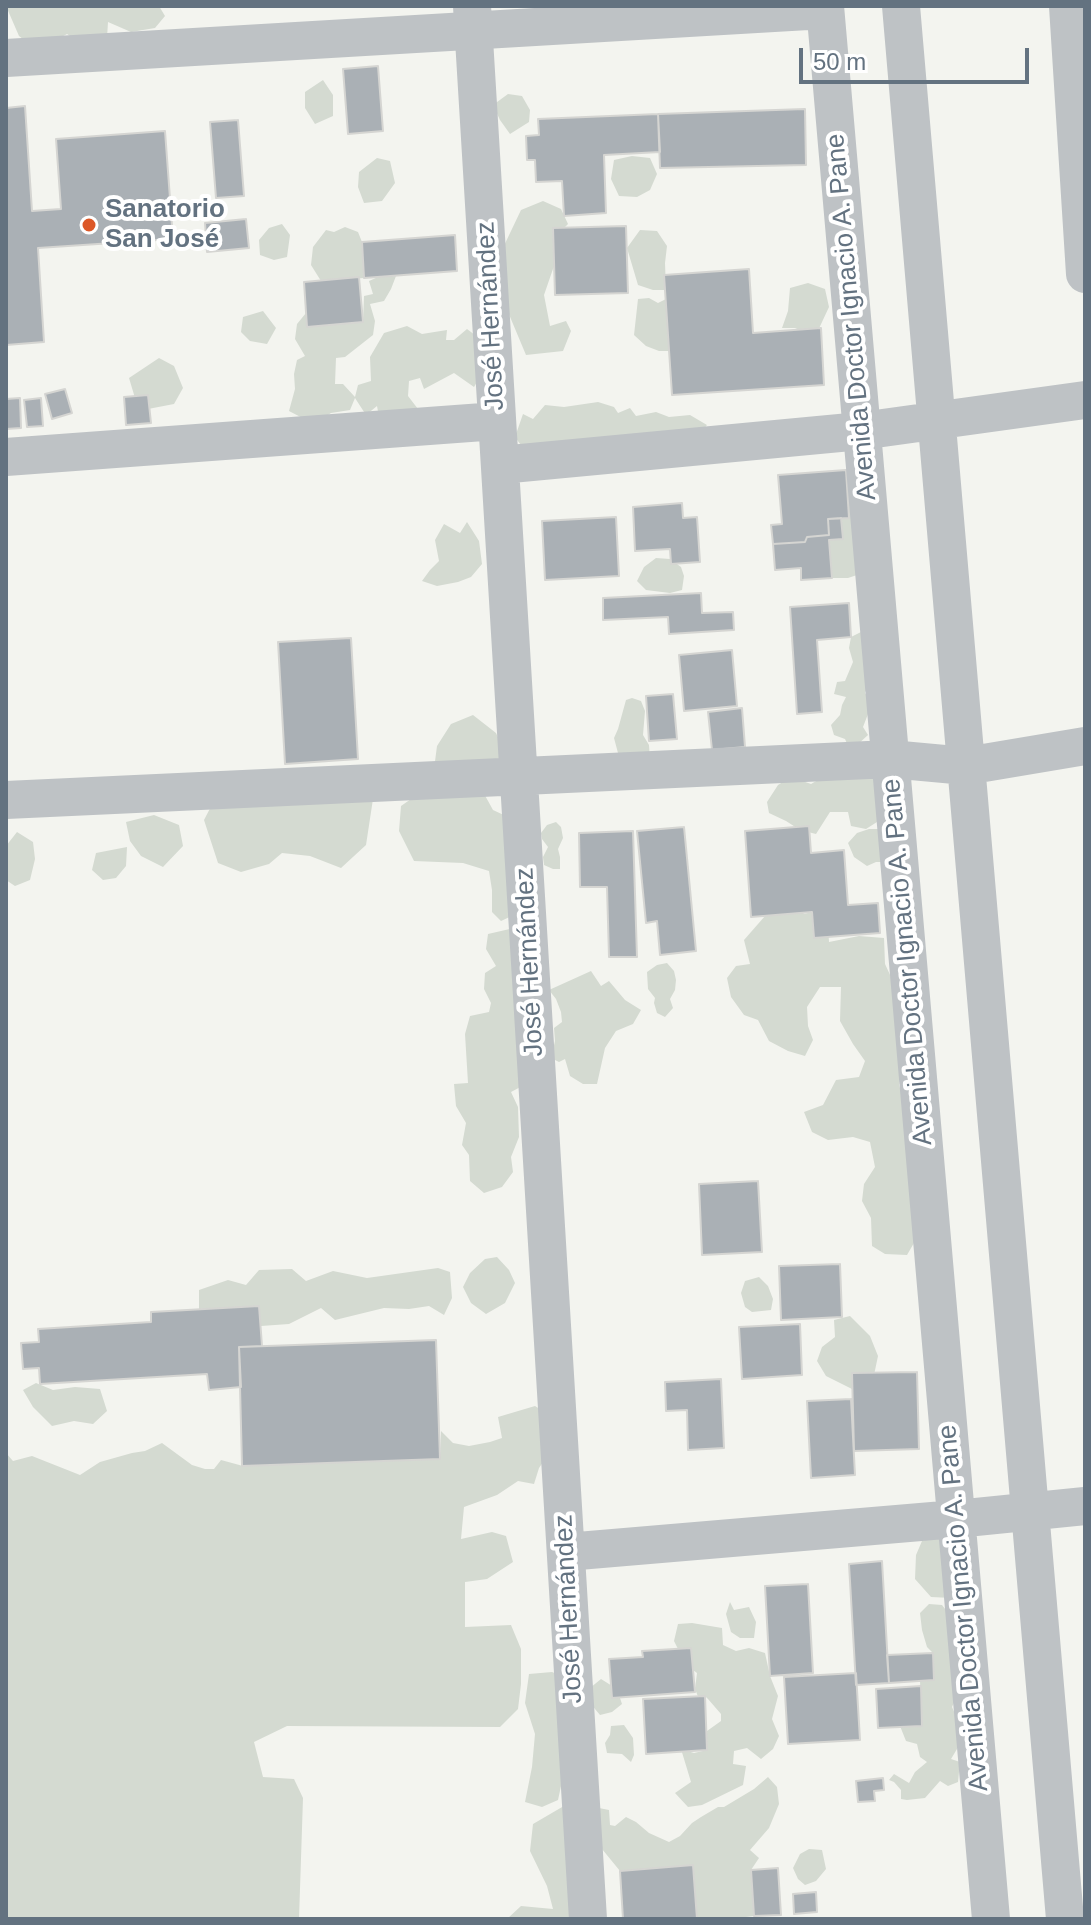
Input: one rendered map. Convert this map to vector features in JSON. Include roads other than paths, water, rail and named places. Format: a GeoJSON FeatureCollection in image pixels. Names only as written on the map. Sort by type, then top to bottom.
{"type":"FeatureCollection","features":[{"type":"Feature","properties":{"kind":"street"},"geometry":{"type":"LineString","coordinates":[[901,6],[1065,1918]]}},
{"type":"Feature","properties":{"kind":"street"},"geometry":{"type":"LineString","coordinates":[[1068,6],[1082,170],[1085,274]]}},
{"type":"Feature","properties":{"kind":"street"},"geometry":{"type":"LineString","coordinates":[[6,58],[473,18],[825,8]]}},
{"type":"Feature","properties":{"kind":"street","name":"Avenida Doctor Ignacio A. Pane"},"geometry":{"type":"LineString","coordinates":[[825,8],[991,1919]]}},
{"type":"Feature","properties":{"kind":"street","name":"José Hernández"},"geometry":{"type":"LineString","coordinates":[[473,18],[588,1919]]}},
{"type":"Feature","properties":{"kind":"street"},"geometry":{"type":"LineString","coordinates":[[500,465],[861,431],[1085,400]]}},
{"type":"Feature","properties":{"kind":"street"},"geometry":{"type":"LineString","coordinates":[[6,457],[497,421]]}},
{"type":"Feature","properties":{"kind":"street"},"geometry":{"type":"LineString","coordinates":[[6,800],[890,759],[966,766],[1085,746]]}},
{"type":"Feature","properties":{"kind":"street"},"geometry":{"type":"LineString","coordinates":[[566,1552],[1085,1506]]}},
{"type":"Feature","properties":{"kind":"street"},"geometry":{"type":"LineString","coordinates":[[1056,1919],[1085,1916]]}},
{"type":"Feature","properties":{"kind":"place","name":"Sanatorio San José"},"geometry":{"type":"Point","coordinates":[89,225]}}]}
